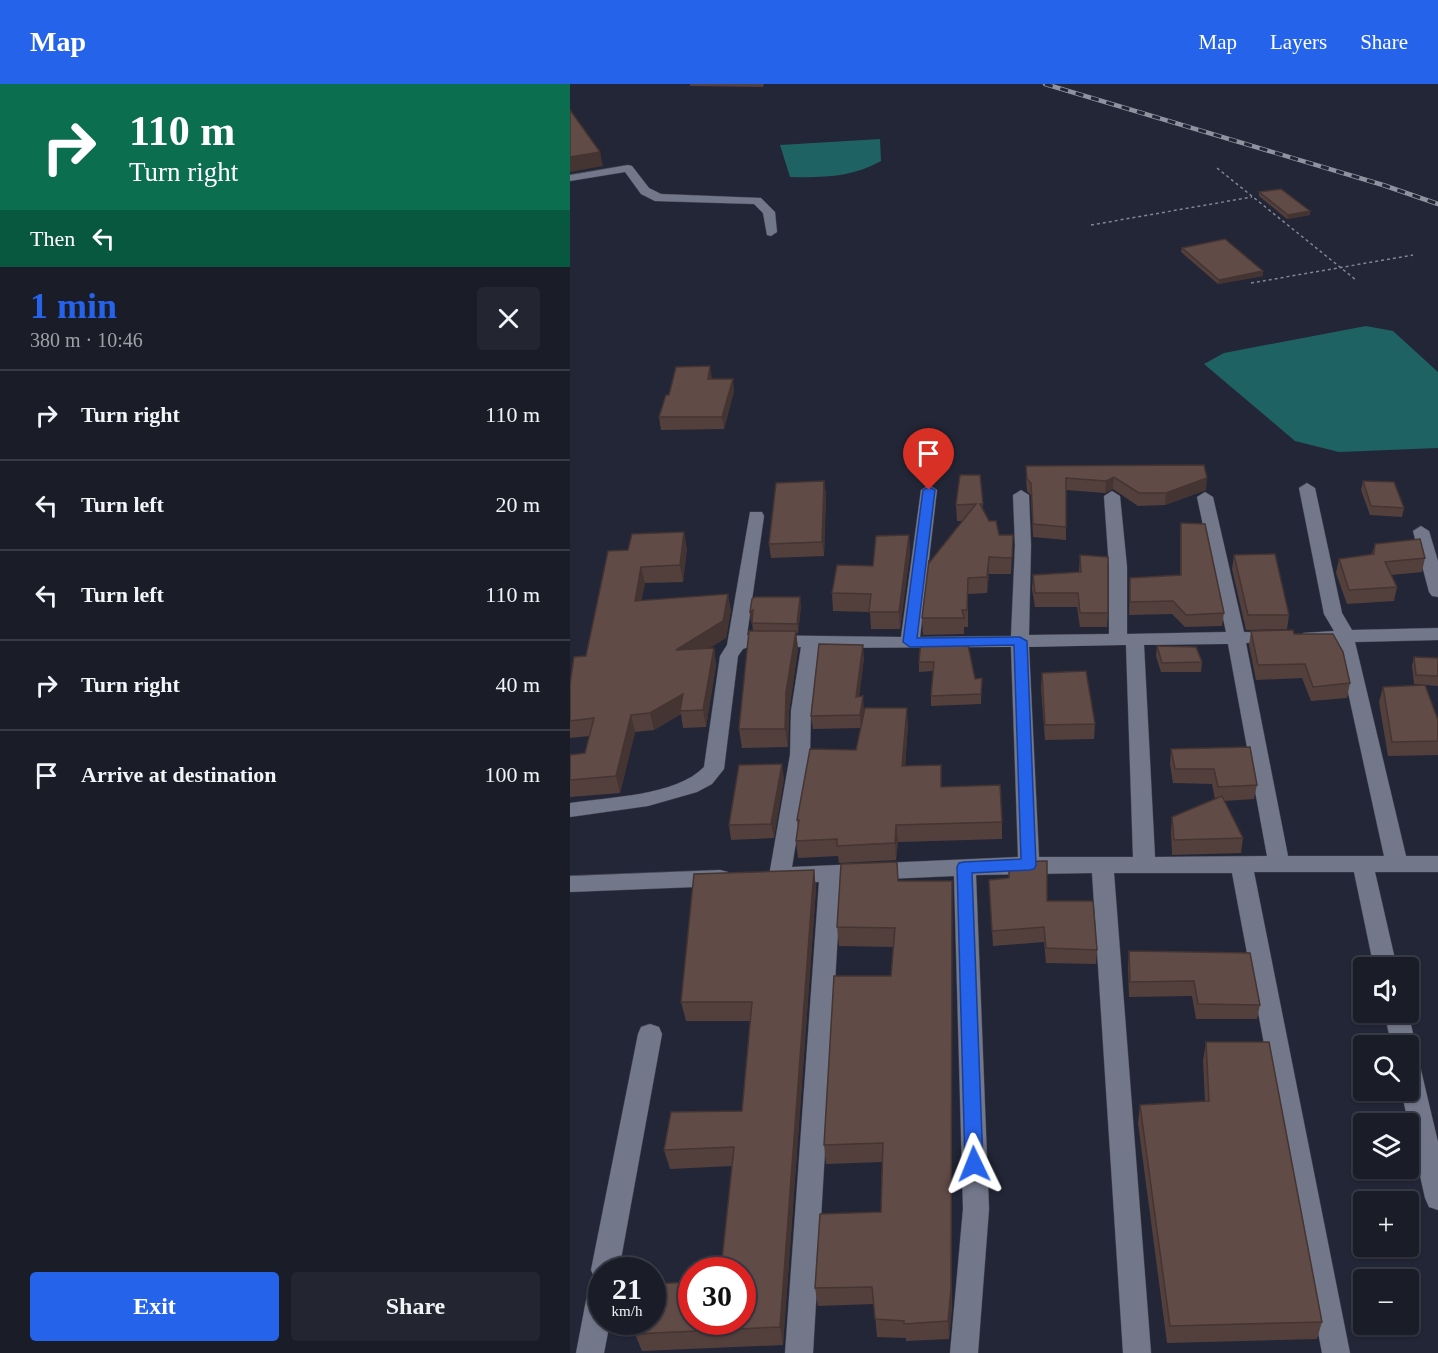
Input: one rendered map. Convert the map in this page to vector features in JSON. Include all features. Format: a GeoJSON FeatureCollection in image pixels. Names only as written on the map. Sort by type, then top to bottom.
{"type":"FeatureCollection","features":[{"type":"Feature","properties":{"kind":"street"},"geometry":{"type":"LineString","coordinates":[[570,178],[628,168],[645,191],[658,198],[757,201],[769,212],[771,232]]}},
{"type":"Feature","properties":{"kind":"street"},"geometry":{"type":"LineString","coordinates":[[682,200],[714,194],[722,191],[725,184]]}},
{"type":"Feature","properties":{"kind":"street"},"geometry":{"type":"LineString","coordinates":[[1306,488],[1333,614],[1342,626],[1345,637],[1397,864]]}},
{"type":"Feature","properties":{"kind":"street"},"geometry":{"type":"LineString","coordinates":[[910,642],[929,490]]}},
{"type":"Feature","properties":{"kind":"street"},"geometry":{"type":"LineString","coordinates":[[1021,495],[1023,545],[1020,641],[1029,865]]}},
{"type":"Feature","properties":{"kind":"street"},"geometry":{"type":"LineString","coordinates":[[1112,496],[1144,863]]}},
{"type":"Feature","properties":{"kind":"street"},"geometry":{"type":"LineString","coordinates":[[1205,498],[1236,637],[1279,864]]}},
{"type":"Feature","properties":{"kind":"street"},"geometry":{"type":"LineString","coordinates":[[570,810],[666,794],[695,785],[711,776],[714,769],[729,656],[736,645],[756,516]]}},
{"type":"Feature","properties":{"kind":"street"},"geometry":{"type":"LineString","coordinates":[[1421,531],[1438,592]]}},
{"type":"Feature","properties":{"kind":"street"},"geometry":{"type":"LineString","coordinates":[[736,645],[745,641],[1020,641],[1438,634]]}},
{"type":"Feature","properties":{"kind":"street"},"geometry":{"type":"LineString","coordinates":[[780,876],[800,755],[801,711],[811,642]]}},
{"type":"Feature","properties":{"kind":"street"},"geometry":{"type":"LineString","coordinates":[[1102,864],[1137,1353]]}},
{"type":"Feature","properties":{"kind":"street"},"geometry":{"type":"LineString","coordinates":[[1241,864],[1336,1353]]}},
{"type":"Feature","properties":{"kind":"street"},"geometry":{"type":"LineString","coordinates":[[570,884],[1029,865],[1438,864]]}},
{"type":"Feature","properties":{"kind":"street"},"geometry":{"type":"LineString","coordinates":[[1363,865],[1384,957]]}},
{"type":"Feature","properties":{"kind":"street"},"geometry":{"type":"LineString","coordinates":[[964,867],[976,1209],[964,1353]]}},
{"type":"Feature","properties":{"kind":"street"},"geometry":{"type":"LineString","coordinates":[[799,1353],[831,873]]}},
{"type":"Feature","properties":{"kind":"street"},"geometry":{"type":"LineString","coordinates":[[607,1257],[650,1034]]}},
{"type":"Feature","properties":{"kind":"street"},"geometry":{"type":"LineString","coordinates":[[1416,1101],[1438,1198]]}},
{"type":"Feature","properties":{"kind":"street"},"geometry":{"type":"LineString","coordinates":[[590,1353],[593,1335]]}},
{"type":"Feature","properties":{"kind":"path"},"geometry":{"type":"LineString","coordinates":[[1217,168],[1356,280]]}},
{"type":"Feature","properties":{"kind":"path"},"geometry":{"type":"LineString","coordinates":[[1091,225],[1253,197]]}},
{"type":"Feature","properties":{"kind":"path"},"geometry":{"type":"LineString","coordinates":[[1251,283],[1413,255]]}},
{"type":"Feature","properties":{"kind":"shaded area"},"geometry":{"type":"Polygon","coordinates":[[[880,139],[881,161],[859,170],[825,177],[790,177],[780,145],[880,139]]]}},
{"type":"Feature","properties":{"kind":"shaded area"},"geometry":{"type":"Polygon","coordinates":[[[1366,326],[1393,331],[1438,372],[1438,448],[1339,452],[1295,441],[1204,364],[1224,353],[1366,326]]]}},
{"type":"Feature","properties":{"kind":"building"},"geometry":{"type":"Polygon","coordinates":[[[570,110],[600,152],[570,157],[570,110]]]}},
{"type":"Feature","properties":{"kind":"building"},"geometry":{"type":"Polygon","coordinates":[[[1281,189],[1310,211],[1288,215],[1259,192],[1281,189]]]}},
{"type":"Feature","properties":{"kind":"building"},"geometry":{"type":"Polygon","coordinates":[[[1225,239],[1263,271],[1219,280],[1182,248],[1225,239]]]}},
{"type":"Feature","properties":{"kind":"building"},"geometry":{"type":"Polygon","coordinates":[[[710,366],[708,379],[733,379],[722,417],[659,417],[666,395],[669,395],[676,367],[710,366]]]}},
{"type":"Feature","properties":{"kind":"building"},"geometry":{"type":"Polygon","coordinates":[[[1204,465],[1207,478],[1166,493],[1139,493],[1114,477],[1106,481],[1066,478],[1066,527],[1033,524],[1031,483],[1027,479],[1026,466],[1204,465]]]}},
{"type":"Feature","properties":{"kind":"building"},"geometry":{"type":"Polygon","coordinates":[[[960,475],[980,475],[983,504],[980,504],[989,521],[996,521],[999,535],[1013,535],[1012,558],[989,557],[987,577],[968,578],[967,610],[962,610],[964,618],[922,618],[929,560],[929,563],[976,504],[956,505],[960,475]]]}},
{"type":"Feature","properties":{"kind":"building"},"geometry":{"type":"Polygon","coordinates":[[[824,481],[822,542],[769,544],[776,483],[824,481]]]}},
{"type":"Feature","properties":{"kind":"building"},"geometry":{"type":"Polygon","coordinates":[[[1363,481],[1394,482],[1404,508],[1371,506],[1363,481]]]}},
{"type":"Feature","properties":{"kind":"building"},"geometry":{"type":"Polygon","coordinates":[[[1181,523],[1205,524],[1224,613],[1186,615],[1173,601],[1130,602],[1130,578],[1181,575],[1181,523]]]}},
{"type":"Feature","properties":{"kind":"building"},"geometry":{"type":"Polygon","coordinates":[[[684,532],[680,565],[641,567],[635,601],[728,594],[723,621],[676,650],[714,648],[703,710],[680,711],[683,694],[650,713],[631,715],[616,776],[570,780],[570,755],[585,753],[594,718],[570,721],[570,685],[574,657],[586,656],[608,551],[628,550],[632,534],[684,532]]]}},
{"type":"Feature","properties":{"kind":"building"},"geometry":{"type":"Polygon","coordinates":[[[909,535],[899,612],[869,612],[871,594],[832,593],[837,565],[873,566],[876,536],[909,535]]]}},
{"type":"Feature","properties":{"kind":"building"},"geometry":{"type":"Polygon","coordinates":[[[1420,539],[1425,558],[1385,562],[1397,587],[1349,590],[1339,559],[1374,554],[1375,544],[1420,539]]]}},
{"type":"Feature","properties":{"kind":"building"},"geometry":{"type":"Polygon","coordinates":[[[1275,554],[1289,615],[1248,615],[1234,555],[1275,554]]]}},
{"type":"Feature","properties":{"kind":"building"},"geometry":{"type":"Polygon","coordinates":[[[1080,555],[1108,557],[1108,613],[1080,613],[1078,593],[1035,593],[1033,575],[1081,572],[1080,555]]]}},
{"type":"Feature","properties":{"kind":"building"},"geometry":{"type":"Polygon","coordinates":[[[755,597],[800,597],[797,624],[752,623],[753,610],[750,612],[752,599],[755,597]]]}},
{"type":"Feature","properties":{"kind":"building"},"geometry":{"type":"Polygon","coordinates":[[[1293,630],[1294,634],[1333,634],[1343,652],[1350,683],[1313,687],[1305,664],[1258,665],[1251,631],[1293,630]]]}},
{"type":"Feature","properties":{"kind":"building"},"geometry":{"type":"Polygon","coordinates":[[[749,631],[796,631],[786,692],[785,729],[739,729],[749,631]]]}},
{"type":"Feature","properties":{"kind":"building"},"geometry":{"type":"Polygon","coordinates":[[[921,640],[967,640],[975,679],[982,678],[981,694],[931,696],[934,662],[919,662],[921,640]]]}},
{"type":"Feature","properties":{"kind":"building"},"geometry":{"type":"Polygon","coordinates":[[[819,644],[863,645],[856,697],[863,696],[860,715],[811,716],[819,644]]]}},
{"type":"Feature","properties":{"kind":"building"},"geometry":{"type":"Polygon","coordinates":[[[1157,646],[1196,647],[1202,662],[1162,663],[1157,646]]]}},
{"type":"Feature","properties":{"kind":"building"},"geometry":{"type":"Polygon","coordinates":[[[1414,657],[1438,658],[1438,676],[1416,675],[1414,657]]]}},
{"type":"Feature","properties":{"kind":"building"},"geometry":{"type":"Polygon","coordinates":[[[1086,671],[1095,724],[1045,725],[1042,673],[1086,671]]]}},
{"type":"Feature","properties":{"kind":"building"},"geometry":{"type":"Polygon","coordinates":[[[1425,685],[1438,720],[1438,741],[1392,742],[1383,687],[1425,685]]]}},
{"type":"Feature","properties":{"kind":"building"},"geometry":{"type":"Polygon","coordinates":[[[865,708],[907,708],[902,766],[941,765],[941,787],[1000,785],[1002,822],[896,825],[895,843],[837,846],[837,839],[796,841],[799,820],[797,820],[810,749],[856,750],[865,708]]]}},
{"type":"Feature","properties":{"kind":"building"},"geometry":{"type":"Polygon","coordinates":[[[1250,747],[1257,785],[1218,787],[1214,769],[1175,769],[1171,749],[1250,747]]]}},
{"type":"Feature","properties":{"kind":"building"},"geometry":{"type":"Polygon","coordinates":[[[782,764],[771,824],[729,825],[739,765],[782,764]]]}},
{"type":"Feature","properties":{"kind":"building"},"geometry":{"type":"Polygon","coordinates":[[[1222,796],[1243,838],[1174,840],[1172,817],[1222,796]]]}},
{"type":"Feature","properties":{"kind":"building"},"geometry":{"type":"Polygon","coordinates":[[[1047,861],[1047,901],[1093,901],[1097,950],[1046,948],[1044,927],[992,931],[989,880],[1009,878],[1009,862],[1047,861]]]}},
{"type":"Feature","properties":{"kind":"building"},"geometry":{"type":"Polygon","coordinates":[[[897,862],[898,881],[952,881],[951,1289],[948,1321],[904,1324],[904,1321],[875,1319],[872,1287],[815,1288],[820,1214],[881,1212],[883,1143],[824,1145],[834,976],[891,976],[895,928],[837,927],[841,864],[897,862]]]}},
{"type":"Feature","properties":{"kind":"building"},"geometry":{"type":"Polygon","coordinates":[[[814,870],[780,1327],[756,1328],[756,1257],[722,1257],[734,1147],[664,1150],[671,1112],[742,1111],[752,1002],[681,1002],[694,874],[814,870]]]}},
{"type":"Feature","properties":{"kind":"building"},"geometry":{"type":"Polygon","coordinates":[[[1129,951],[1250,953],[1260,1005],[1198,1004],[1194,981],[1130,982],[1129,951]]]}},
{"type":"Feature","properties":{"kind":"building"},"geometry":{"type":"Polygon","coordinates":[[[1206,1042],[1269,1042],[1322,1322],[1170,1326],[1140,1105],[1209,1101],[1206,1042]]]}},
{"type":"Feature","properties":{"kind":"building"},"geometry":{"type":"Polygon","coordinates":[[[666,1283],[678,1283],[678,1332],[666,1333],[666,1283]]]}},
{"type":"Feature","properties":{"kind":"railway"},"geometry":{"type":"LineString","coordinates":[[1045,84],[1383,185],[1438,204]]}},
{"type":"Feature","properties":{"kind":"route"},"geometry":{"type":"LineString","coordinates":[[929,490],[910,642],[1020,641],[1029,865],[964,867],[974,1164]]}}]}
